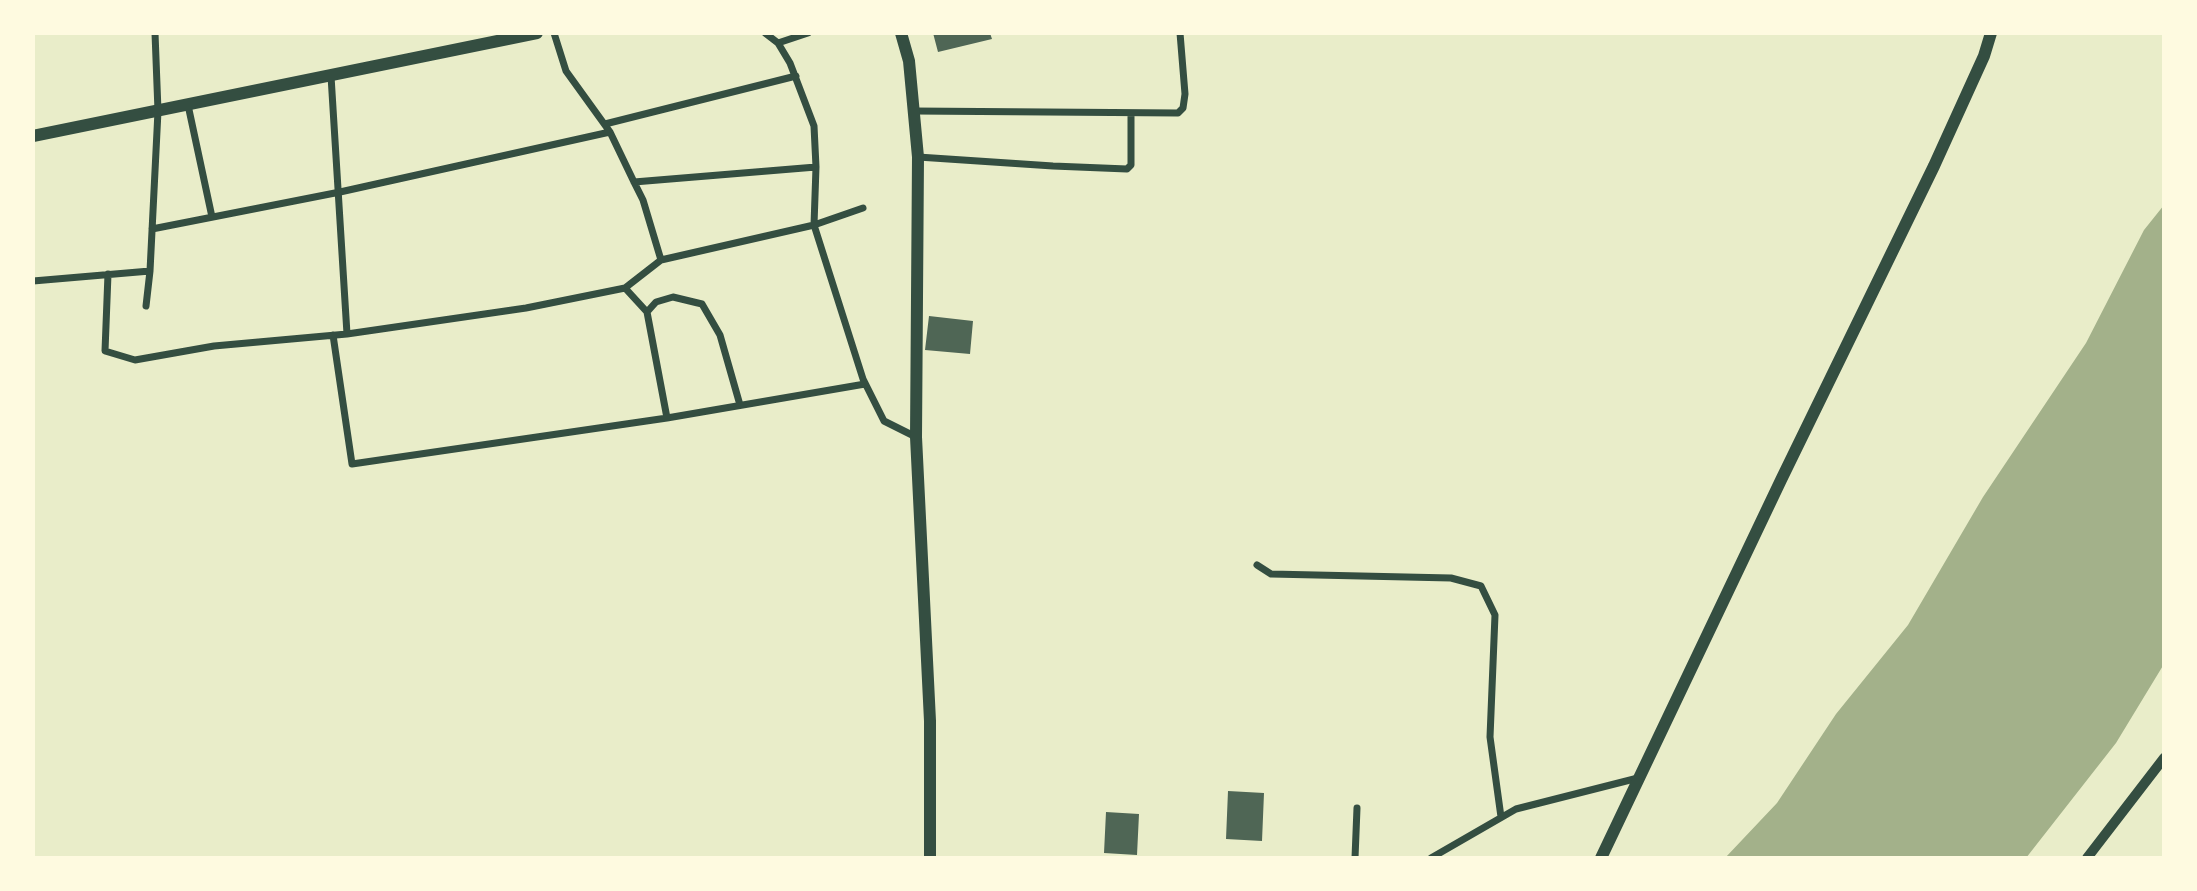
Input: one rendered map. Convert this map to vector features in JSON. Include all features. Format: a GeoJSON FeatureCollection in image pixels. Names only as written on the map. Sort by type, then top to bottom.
{"type":"FeatureCollection","features":[{"type":"Feature","properties":{"kind":"main road"},"geometry":{"type":"LineString","coordinates":[[33,136],[537,33]]}},
{"type":"Feature","properties":{"kind":"main road"},"geometry":{"type":"LineString","coordinates":[[901,33],[909,61],[918,157],[916,437],[930,721],[930,858]]}},
{"type":"Feature","properties":{"kind":"main road"},"geometry":{"type":"LineString","coordinates":[[1601,858],[1934,166],[1984,56],[1991,33]]}},
{"type":"Feature","properties":{"kind":"street"},"geometry":{"type":"LineString","coordinates":[[146,306],[158,111],[155,33]]}},
{"type":"Feature","properties":{"kind":"street"},"geometry":{"type":"LineString","coordinates":[[554,33],[566,71],[610,132],[643,200],[661,260]]}},
{"type":"Feature","properties":{"kind":"street"},"geometry":{"type":"LineString","coordinates":[[765,33],[778,43],[796,76],[814,126],[814,225],[865,384],[884,421],[916,437]]}},
{"type":"Feature","properties":{"kind":"street"},"geometry":{"type":"LineString","coordinates":[[778,43],[808,33]]}},
{"type":"Feature","properties":{"kind":"street"},"geometry":{"type":"LineString","coordinates":[[914,111],[1178,113],[1183,108],[1185,94],[1180,33]]}},
{"type":"Feature","properties":{"kind":"street"},"geometry":{"type":"LineString","coordinates":[[331,76],[347,334]]}},
{"type":"Feature","properties":{"kind":"street"},"geometry":{"type":"LineString","coordinates":[[605,124],[796,76]]}},
{"type":"Feature","properties":{"kind":"street"},"geometry":{"type":"LineString","coordinates":[[188,105],[212,217]]}},
{"type":"Feature","properties":{"kind":"street"},"geometry":{"type":"LineString","coordinates":[[918,157],[1127,169],[1130,165],[1131,113]]}},
{"type":"Feature","properties":{"kind":"street"},"geometry":{"type":"LineString","coordinates":[[152,229],[340,192],[610,132]]}},
{"type":"Feature","properties":{"kind":"street"},"geometry":{"type":"LineString","coordinates":[[634,182],[816,167]]}},
{"type":"Feature","properties":{"kind":"street"},"geometry":{"type":"LineString","coordinates":[[108,274],[105,351],[135,360],[214,346],[347,334],[526,309],[625,288],[661,260],[814,225],[863,208]]}},
{"type":"Feature","properties":{"kind":"street"},"geometry":{"type":"LineString","coordinates":[[33,281],[150,271]]}},
{"type":"Feature","properties":{"kind":"street"},"geometry":{"type":"LineString","coordinates":[[625,288],[647,312],[667,418]]}},
{"type":"Feature","properties":{"kind":"street"},"geometry":{"type":"LineString","coordinates":[[647,312],[656,302],[673,297],[702,304],[720,335],[740,405]]}},
{"type":"Feature","properties":{"kind":"street"},"geometry":{"type":"LineString","coordinates":[[333,335],[352,464],[667,418],[865,384]]}},
{"type":"Feature","properties":{"kind":"street"},"geometry":{"type":"LineString","coordinates":[[1257,565],[1270,574],[1451,578],[1481,586],[1495,615],[1490,737],[1501,817]]}},
{"type":"Feature","properties":{"kind":"street"},"geometry":{"type":"LineString","coordinates":[[2087,858],[2162,764]]}},
{"type":"Feature","properties":{"kind":"street"},"geometry":{"type":"LineString","coordinates":[[1431,858],[1516,809],[1639,778]]}},
{"type":"Feature","properties":{"kind":"street"},"geometry":{"type":"LineString","coordinates":[[1356,858],[1357,808]]}},
{"type":"Feature","properties":{"kind":"shaded area"},"geometry":{"type":"Polygon","coordinates":[[[2164,205],[2164,664],[2116,743],[2026,858],[1725,858],[1777,803],[1836,714],[1908,625],[1983,497],[2086,343],[2144,230],[2164,205]]]}},
{"type":"Feature","properties":{"kind":"building"},"geometry":{"type":"Polygon","coordinates":[[[933,33],[990,33],[992,39],[938,52],[933,33]]]}},
{"type":"Feature","properties":{"kind":"building"},"geometry":{"type":"Polygon","coordinates":[[[929,316],[973,321],[970,354],[925,350],[929,316]]]}},
{"type":"Feature","properties":{"kind":"building"},"geometry":{"type":"Polygon","coordinates":[[[1228,791],[1264,793],[1262,841],[1226,839],[1228,791]]]}},
{"type":"Feature","properties":{"kind":"building"},"geometry":{"type":"Polygon","coordinates":[[[1106,812],[1139,814],[1137,855],[1104,853],[1106,812]]]}}]}
